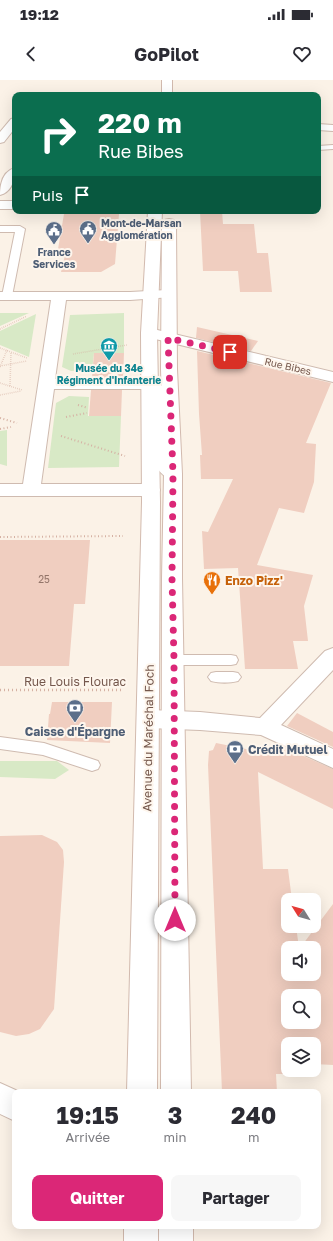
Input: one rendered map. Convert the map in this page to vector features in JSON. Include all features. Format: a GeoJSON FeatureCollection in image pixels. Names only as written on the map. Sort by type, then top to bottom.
{"type":"FeatureCollection","features":[{"type":"Feature","properties":{"kind":"main road"},"geometry":{"type":"LineString","coordinates":[[167,80],[167,92]]}},
{"type":"Feature","properties":{"kind":"main road"},"geometry":{"type":"LineString","coordinates":[[0,117],[12,118]]}},
{"type":"Feature","properties":{"kind":"main road"},"geometry":{"type":"LineString","coordinates":[[2,142],[12,126]]}},
{"type":"Feature","properties":{"kind":"main road"},"geometry":{"type":"LineString","coordinates":[[321,127],[333,128]]}},
{"type":"Feature","properties":{"kind":"main road"},"geometry":{"type":"LineString","coordinates":[[0,191],[12,176]]}},
{"type":"Feature","properties":{"kind":"main road"},"geometry":{"type":"LineString","coordinates":[[0,205],[12,205]]}},
{"type":"Feature","properties":{"kind":"main road","name":"Avenue du Maréchal Foch"},"geometry":{"type":"LineString","coordinates":[[142,1089],[146,766],[149,719],[151,490],[150,384],[159,335],[159,294],[155,214]]}},
{"type":"Feature","properties":{"kind":"main road","name":"Avenue du Maréchal Foch"},"geometry":{"type":"LineString","coordinates":[[159,294],[169,214]]}},
{"type":"Feature","properties":{"kind":"main road"},"geometry":{"type":"LineString","coordinates":[[4,296],[130,296],[159,294]]}},
{"type":"Feature","properties":{"kind":"main road"},"geometry":{"type":"LineString","coordinates":[[31,490],[59,296]]}},
{"type":"Feature","properties":{"kind":"main road","name":"Avenue du Maréchal Foch"},"geometry":{"type":"LineString","coordinates":[[159,335],[169,369],[173,474],[172,578],[174,660],[176,1089]]}},
{"type":"Feature","properties":{"kind":"main road","name":"Rue Bibes"},"geometry":{"type":"LineString","coordinates":[[159,335],[333,377]]}},
{"type":"Feature","properties":{"kind":"main road"},"geometry":{"type":"LineString","coordinates":[[46,384],[150,384],[169,369]]}},
{"type":"Feature","properties":{"kind":"main road"},"geometry":{"type":"LineString","coordinates":[[150,384],[161,393],[163,464],[173,474]]}},
{"type":"Feature","properties":{"kind":"main road"},"geometry":{"type":"LineString","coordinates":[[0,490],[151,490]]}},
{"type":"Feature","properties":{"kind":"main road"},"geometry":{"type":"LineString","coordinates":[[265,727],[333,656]]}},
{"type":"Feature","properties":{"kind":"main road"},"geometry":{"type":"LineString","coordinates":[[149,719],[265,727],[333,759]]}},
{"type":"Feature","properties":{"kind":"main road"},"geometry":{"type":"LineString","coordinates":[[0,1098],[12,1104]]}},
{"type":"Feature","properties":{"kind":"main road"},"geometry":{"type":"LineString","coordinates":[[141,1229],[141,1241]]}},
{"type":"Feature","properties":{"kind":"main road"},"geometry":{"type":"LineString","coordinates":[[176,1229],[176,1241]]}},
{"type":"Feature","properties":{"kind":"lane"},"geometry":{"type":"LineString","coordinates":[[321,148],[333,147]]}},
{"type":"Feature","properties":{"kind":"lane"},"geometry":{"type":"LineString","coordinates":[[0,229],[20,229],[4,296]]}},
{"type":"Feature","properties":{"kind":"lane"},"geometry":{"type":"LineString","coordinates":[[174,660],[231,660]]}},
{"type":"Feature","properties":{"kind":"lane"},"geometry":{"type":"LineString","coordinates":[[216,677],[232,677]]}},
{"type":"Feature","properties":{"kind":"lane"},"geometry":{"type":"LineString","coordinates":[[0,743],[44,749],[92,765]]}},
{"type":"Feature","properties":{"kind":"path"},"geometry":{"type":"LineString","coordinates":[[0,329],[31,314]]}},
{"type":"Feature","properties":{"kind":"path"},"geometry":{"type":"LineString","coordinates":[[66,355],[128,344]]}},
{"type":"Feature","properties":{"kind":"path"},"geometry":{"type":"LineString","coordinates":[[0,348],[31,360],[0,366]]}},
{"type":"Feature","properties":{"kind":"path"},"geometry":{"type":"LineString","coordinates":[[0,366],[7,350]]}},
{"type":"Feature","properties":{"kind":"path"},"geometry":{"type":"LineString","coordinates":[[10,386],[11,352]]}},
{"type":"Feature","properties":{"kind":"path"},"geometry":{"type":"LineString","coordinates":[[0,383],[24,390],[0,395]]}},
{"type":"Feature","properties":{"kind":"path"},"geometry":{"type":"LineString","coordinates":[[60,418],[88,413]]}},
{"type":"Feature","properties":{"kind":"path"},"geometry":{"type":"LineString","coordinates":[[0,418],[22,425]]}},
{"type":"Feature","properties":{"kind":"path"},"geometry":{"type":"LineString","coordinates":[[0,429],[11,427]]}},
{"type":"Feature","properties":{"kind":"path"},"geometry":{"type":"LineString","coordinates":[[40,431],[48,432],[125,456]]}},
{"type":"Feature","properties":{"kind":"path"},"geometry":{"type":"LineString","coordinates":[[0,537],[123,536]]}},
{"type":"Feature","properties":{"kind":"path","name":"Rue Louis Flourac"},"geometry":{"type":"LineString","coordinates":[[0,690],[149,690]]}},
{"type":"Feature","properties":{"kind":"green space"},"geometry":{"type":"Polygon","coordinates":[[[0,313],[29,313],[0,326],[0,313]]]}},
{"type":"Feature","properties":{"kind":"green space"},"geometry":{"type":"Polygon","coordinates":[[[124,313],[124,353],[94,353],[92,370],[71,371],[62,367],[70,315],[124,313]]]}},
{"type":"Feature","properties":{"kind":"green space"},"geometry":{"type":"Polygon","coordinates":[[[36,314],[29,357],[0,345],[0,331],[36,314]]]}},
{"type":"Feature","properties":{"kind":"green space"},"geometry":{"type":"Polygon","coordinates":[[[69,396],[89,397],[88,416],[121,416],[119,467],[48,468],[56,403],[69,396]]]}},
{"type":"Feature","properties":{"kind":"green space"},"geometry":{"type":"Polygon","coordinates":[[[7,430],[7,466],[0,464],[0,431],[7,430]]]}},
{"type":"Feature","properties":{"kind":"green space"},"geometry":{"type":"Polygon","coordinates":[[[0,761],[57,761],[69,770],[55,779],[0,777],[0,761]]]}},
{"type":"Feature","properties":{"kind":"building","name":"Mont-de-Marsan Agglomération"},"geometry":{"type":"Polygon","coordinates":[[[64,214],[119,214],[115,264],[101,272],[61,272],[65,255],[57,255],[64,214]]]}},
{"type":"Feature","properties":{"kind":"building"},"geometry":{"type":"Polygon","coordinates":[[[200,214],[222,214],[223,224],[254,224],[257,253],[268,253],[272,292],[240,292],[238,271],[203,271],[200,214]]]}},
{"type":"Feature","properties":{"kind":"building"},"geometry":{"type":"Polygon","coordinates":[[[197,327],[258,341],[251,351],[196,338],[197,327]]]}},
{"type":"Feature","properties":{"kind":"building"},"geometry":{"type":"Polygon","coordinates":[[[197,351],[331,383],[306,443],[316,444],[314,482],[304,513],[279,508],[257,565],[313,575],[304,606],[308,641],[293,641],[298,669],[245,669],[238,568],[204,569],[202,531],[208,532],[233,479],[201,479],[200,455],[202,455],[197,351]]]}},
{"type":"Feature","properties":{"kind":"building"},"geometry":{"type":"Polygon","coordinates":[[[94,353],[124,353],[123,378],[92,378],[94,353]]]}},
{"type":"Feature","properties":{"kind":"building"},"geometry":{"type":"Polygon","coordinates":[[[91,390],[122,390],[121,416],[89,416],[91,390]]]}},
{"type":"Feature","properties":{"kind":"building"},"geometry":{"type":"Polygon","coordinates":[[[0,540],[90,540],[85,604],[74,604],[69,666],[0,666],[0,540]]]}},
{"type":"Feature","properties":{"kind":"building"},"geometry":{"type":"Polygon","coordinates":[[[52,702],[112,702],[110,743],[47,740],[49,714],[52,702]]]}},
{"type":"Feature","properties":{"kind":"building"},"geometry":{"type":"Polygon","coordinates":[[[297,713],[333,732],[333,747],[287,726],[297,713]]]}},
{"type":"Feature","properties":{"kind":"building"},"geometry":{"type":"Polygon","coordinates":[[[216,743],[266,753],[274,743],[333,769],[333,809],[258,772],[263,869],[288,869],[291,893],[281,893],[281,933],[297,933],[298,941],[281,941],[281,981],[321,981],[321,941],[305,941],[311,933],[321,933],[321,920],[333,904],[333,1065],[321,1064],[321,1037],[281,1037],[281,1074],[276,1074],[277,1089],[222,1089],[208,765],[209,751],[213,750],[216,743]]]}},
{"type":"Feature","properties":{"kind":"building"},"geometry":{"type":"Polygon","coordinates":[[[42,835],[57,842],[63,850],[64,862],[54,1009],[40,1029],[29,1034],[16,1036],[0,1032],[0,836],[42,835]]]}},
{"type":"Feature","properties":{"kind":"place","name":"Mont-de-Marsan Agglomération"},"geometry":{"type":"Point","coordinates":[88,244]}},
{"type":"Feature","properties":{"kind":"place","name":"France Services"},"geometry":{"type":"Point","coordinates":[54,245]}},
{"type":"Feature","properties":{"kind":"place","name":"Musée du 34e Régiment d'Infanterie"},"geometry":{"type":"Point","coordinates":[109,361]}},
{"type":"Feature","properties":{"kind":"place","name":"Enzo Pizz'"},"geometry":{"type":"Point","coordinates":[212,595]}},
{"type":"Feature","properties":{"kind":"place","name":"Caisse d'Épargne"},"geometry":{"type":"Point","coordinates":[75,723]}},
{"type":"Feature","properties":{"kind":"place","name":"Crédit Mutuel"},"geometry":{"type":"Point","coordinates":[235,764]}},
{"type":"Feature","properties":{"kind":"route"},"geometry":{"type":"LineString","coordinates":[[175,920],[173,795],[174,660],[172,578],[173,474],[168,338],[230,352]]}}]}
